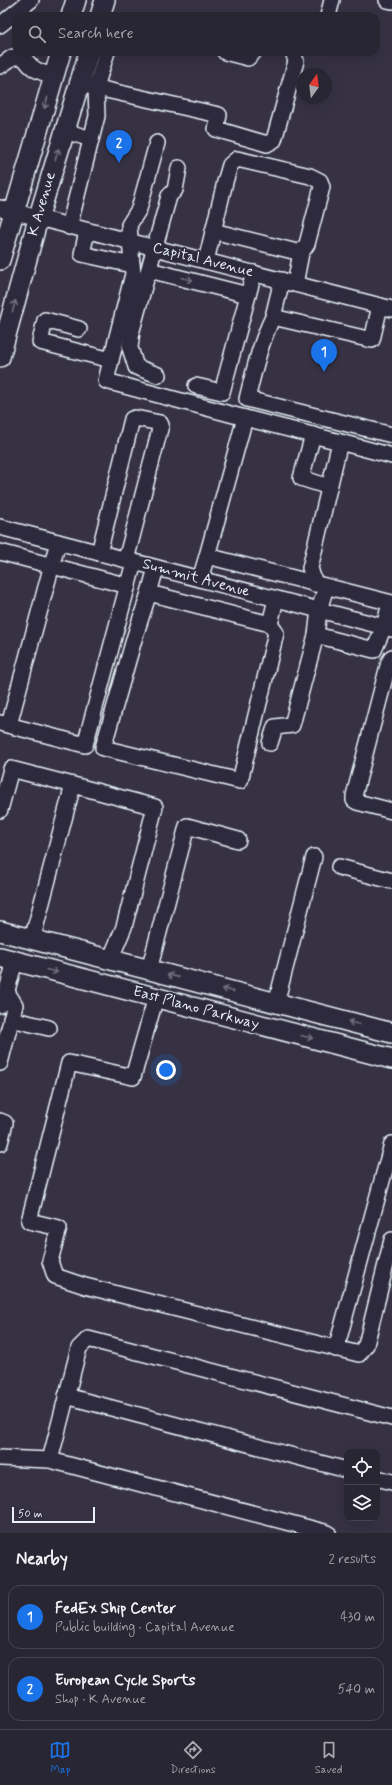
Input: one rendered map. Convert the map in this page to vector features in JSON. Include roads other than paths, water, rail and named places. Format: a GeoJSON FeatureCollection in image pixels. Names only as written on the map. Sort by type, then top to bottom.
{"type":"FeatureCollection","features":[{"type":"Feature","properties":{"kind":"main road"},"geometry":{"type":"LineString","coordinates":[[72,12],[76,0]]}},
{"type":"Feature","properties":{"kind":"main road"},"geometry":{"type":"LineString","coordinates":[[101,12],[104,0]]}},
{"type":"Feature","properties":{"kind":"main road","name":"K Avenue"},"geometry":{"type":"LineString","coordinates":[[0,260],[7,210],[60,56]]}},
{"type":"Feature","properties":{"kind":"main road","name":"K Avenue"},"geometry":{"type":"LineString","coordinates":[[0,357],[38,219],[65,131],[87,85],[88,56]]}},
{"type":"Feature","properties":{"kind":"main road"},"geometry":{"type":"LineString","coordinates":[[54,76],[87,85]]}},
{"type":"Feature","properties":{"kind":"main road","name":"East Plano Parkway"},"geometry":{"type":"LineString","coordinates":[[0,931],[392,1033]]}},
{"type":"Feature","properties":{"kind":"main road"},"geometry":{"type":"LineString","coordinates":[[7,959],[32,940]]}},
{"type":"Feature","properties":{"kind":"main road","name":"East Plano Parkway"},"geometry":{"type":"LineString","coordinates":[[7,959],[392,1059]]}},
{"type":"Feature","properties":{"kind":"main road"},"geometry":{"type":"LineString","coordinates":[[149,970],[156,997]]}},
{"type":"Feature","properties":{"kind":"main road"},"geometry":{"type":"LineString","coordinates":[[270,1027],[276,1003]]}},
{"type":"Feature","properties":{"kind":"street"},"geometry":{"type":"LineString","coordinates":[[16,12],[31,0]]}},
{"type":"Feature","properties":{"kind":"street"},"geometry":{"type":"LineString","coordinates":[[329,12],[332,0]]}},
{"type":"Feature","properties":{"kind":"street"},"geometry":{"type":"LineString","coordinates":[[387,0],[392,1]]}},
{"type":"Feature","properties":{"kind":"street"},"geometry":{"type":"LineString","coordinates":[[0,25],[12,15]]}},
{"type":"Feature","properties":{"kind":"street"},"geometry":{"type":"LineString","coordinates":[[69,226],[97,116],[87,85],[105,56]]}},
{"type":"Feature","properties":{"kind":"street"},"geometry":{"type":"LineString","coordinates":[[240,56],[248,58],[250,56]]}},
{"type":"Feature","properties":{"kind":"street"},"geometry":{"type":"LineString","coordinates":[[87,85],[219,115],[216,129],[267,144],[274,140],[296,61],[294,56]]}},
{"type":"Feature","properties":{"kind":"street"},"geometry":{"type":"LineString","coordinates":[[0,66],[12,58],[24,57],[28,64],[36,71],[54,76]]}},
{"type":"Feature","properties":{"kind":"street"},"geometry":{"type":"LineString","coordinates":[[65,131],[91,139]]}},
{"type":"Feature","properties":{"kind":"street"},"geometry":{"type":"LineString","coordinates":[[157,143],[139,209],[129,225],[133,274],[106,381],[392,456]]}},
{"type":"Feature","properties":{"kind":"street"},"geometry":{"type":"LineString","coordinates":[[206,261],[230,165],[237,159],[310,176],[320,181],[322,187],[307,244],[301,253],[266,330],[257,355],[246,399],[392,435]]}},
{"type":"Feature","properties":{"kind":"street"},"geometry":{"type":"LineString","coordinates":[[158,375],[136,367],[130,348],[132,330],[169,196],[175,190],[179,168]]}},
{"type":"Feature","properties":{"kind":"street","name":"Capital Avenue"},"geometry":{"type":"LineString","coordinates":[[7,210],[386,308]]}},
{"type":"Feature","properties":{"kind":"street"},"geometry":{"type":"LineString","coordinates":[[87,231],[82,254],[132,265]]}},
{"type":"Feature","properties":{"kind":"street"},"geometry":{"type":"LineString","coordinates":[[214,231],[301,253]]}},
{"type":"Feature","properties":{"kind":"street"},"geometry":{"type":"LineString","coordinates":[[149,270],[248,295]]}},
{"type":"Feature","properties":{"kind":"street"},"geometry":{"type":"LineString","coordinates":[[196,386],[222,392],[254,273]]}},
{"type":"Feature","properties":{"kind":"street"},"geometry":{"type":"LineString","coordinates":[[273,317],[372,340],[386,308]]}},
{"type":"Feature","properties":{"kind":"street"},"geometry":{"type":"LineString","coordinates":[[79,329],[45,320],[40,342],[111,360]]}},
{"type":"Feature","properties":{"kind":"street"},"geometry":{"type":"LineString","coordinates":[[58,542],[5,724],[86,745],[128,586],[130,561],[161,425],[160,423],[135,418],[132,419],[99,553]]}},
{"type":"Feature","properties":{"kind":"street"},"geometry":{"type":"LineString","coordinates":[[200,579],[244,418]]}},
{"type":"Feature","properties":{"kind":"street"},"geometry":{"type":"LineString","coordinates":[[313,435],[301,478],[329,487]]}},
{"type":"Feature","properties":{"kind":"street"},"geometry":{"type":"LineString","coordinates":[[270,743],[275,727],[292,725],[316,635],[321,585],[310,568],[340,442]]}},
{"type":"Feature","properties":{"kind":"street","name":"Summit Avenue"},"geometry":{"type":"LineString","coordinates":[[0,527],[388,628]]}},
{"type":"Feature","properties":{"kind":"street"},"geometry":{"type":"LineString","coordinates":[[0,552],[128,586]]}},
{"type":"Feature","properties":{"kind":"street"},"geometry":{"type":"LineString","coordinates":[[207,556],[391,603],[388,628],[374,650],[316,635]]}},
{"type":"Feature","properties":{"kind":"street"},"geometry":{"type":"LineString","coordinates":[[156,568],[103,748],[138,758],[240,781],[276,634],[270,624],[276,599]]}},
{"type":"Feature","properties":{"kind":"street"},"geometry":{"type":"LineString","coordinates":[[149,593],[270,624]]}},
{"type":"Feature","properties":{"kind":"street"},"geometry":{"type":"LineString","coordinates":[[391,660],[354,800],[356,802],[392,811]]}},
{"type":"Feature","properties":{"kind":"street"},"geometry":{"type":"LineString","coordinates":[[0,810],[11,769],[155,807],[124,927],[110,960]]}},
{"type":"Feature","properties":{"kind":"street"},"geometry":{"type":"LineString","coordinates":[[32,940],[73,785]]}},
{"type":"Feature","properties":{"kind":"street"},"geometry":{"type":"LineString","coordinates":[[149,970],[187,826],[238,840]]}},
{"type":"Feature","properties":{"kind":"street"},"geometry":{"type":"LineString","coordinates":[[276,1003],[314,857]]}},
{"type":"Feature","properties":{"kind":"street"},"geometry":{"type":"LineString","coordinates":[[339,867],[392,881]]}},
{"type":"Feature","properties":{"kind":"street"},"geometry":{"type":"LineString","coordinates":[[0,1063],[15,1005],[3,998],[7,959]]}},
{"type":"Feature","properties":{"kind":"street"},"geometry":{"type":"LineString","coordinates":[[156,997],[133,1077],[70,1063],[29,1221],[59,1228],[50,1261],[55,1276],[85,1286],[359,1354],[366,1344],[391,1245],[365,1244]]}},
{"type":"Feature","properties":{"kind":"street"},"geometry":{"type":"LineString","coordinates":[[11,1019],[49,1028]]}},
{"type":"Feature","properties":{"kind":"street"},"geometry":{"type":"LineString","coordinates":[[0,1122],[5,1123],[0,1143]]}},
{"type":"Feature","properties":{"kind":"street"},"geometry":{"type":"LineString","coordinates":[[336,1349],[392,1144]]}},
{"type":"Feature","properties":{"kind":"street"},"geometry":{"type":"LineString","coordinates":[[50,1460],[79,1348],[88,1340],[392,1418]]}},
{"type":"Feature","properties":{"kind":"street"},"geometry":{"type":"LineString","coordinates":[[66,1396],[344,1469]]}},
{"type":"Feature","properties":{"kind":"street"},"geometry":{"type":"LineString","coordinates":[[0,1458],[50,1460],[328,1533]]}},
{"type":"Feature","properties":{"kind":"street"},"geometry":{"type":"LineString","coordinates":[[380,1479],[392,1482]]}},
{"type":"Feature","properties":{"kind":"place","name":"European Cycle Sports"},"geometry":{"type":"Point","coordinates":[119,163]}},
{"type":"Feature","properties":{"kind":"place","name":"FedEx Ship Center"},"geometry":{"type":"Point","coordinates":[324,372]}}]}
